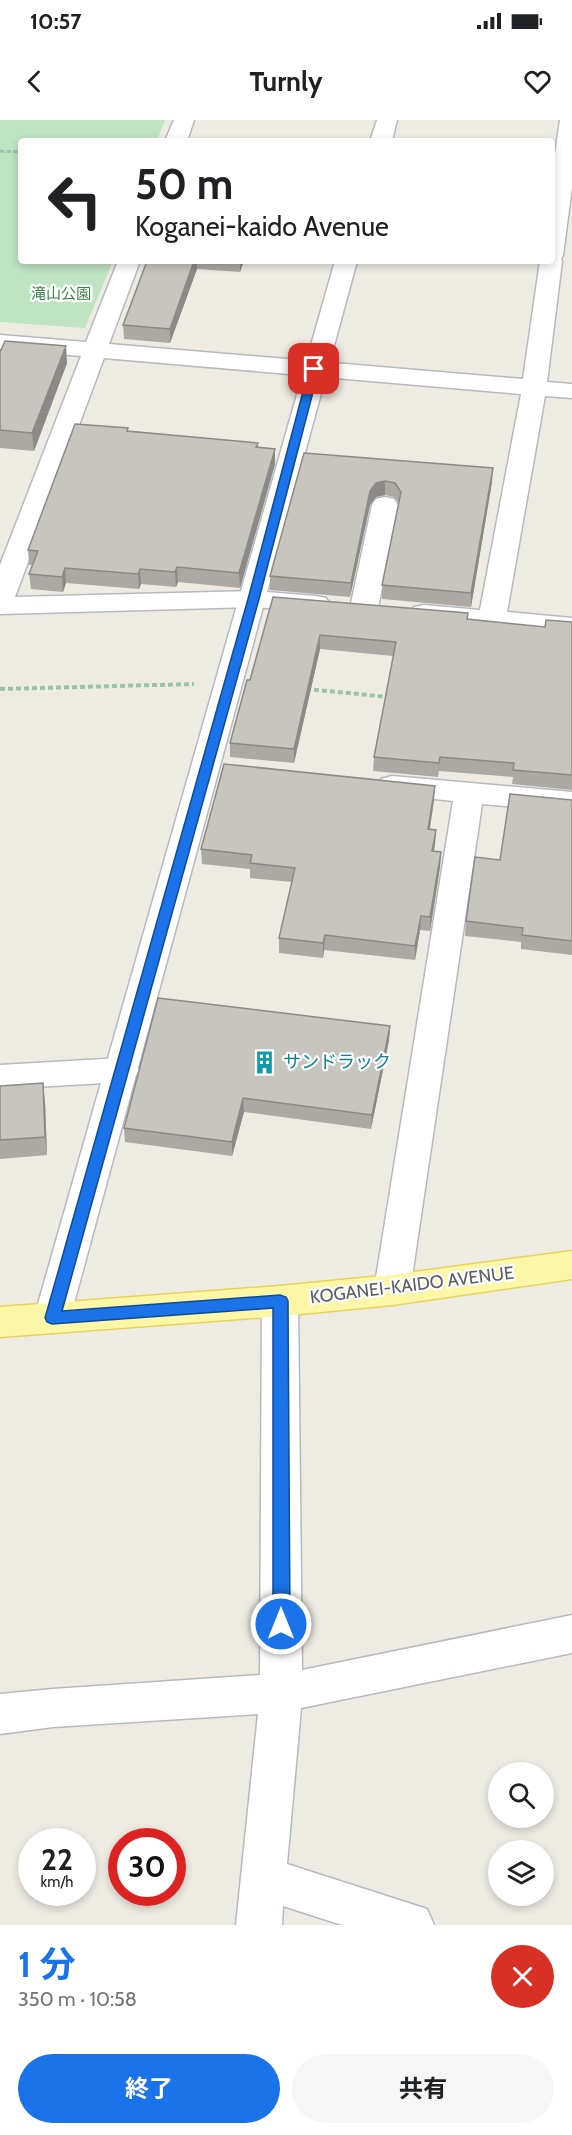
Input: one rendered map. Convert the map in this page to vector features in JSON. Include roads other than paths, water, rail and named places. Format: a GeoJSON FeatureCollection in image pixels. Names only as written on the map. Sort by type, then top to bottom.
{"type":"FeatureCollection","features":[{"type":"Feature","properties":{"kind":"main road","name":"KOGANEI-KAIDO AVENUE"},"geometry":{"type":"LineString","coordinates":[[0,1322],[280,1301],[392,1290],[572,1265]]}},
{"type":"Feature","properties":{"kind":"street"},"geometry":{"type":"LineString","coordinates":[[177,138],[184,120]]}},
{"type":"Feature","properties":{"kind":"street"},"geometry":{"type":"LineString","coordinates":[[382,138],[387,120]]}},
{"type":"Feature","properties":{"kind":"street"},"geometry":{"type":"LineString","coordinates":[[555,228],[567,121]]}},
{"type":"Feature","properties":{"kind":"street"},"geometry":{"type":"LineString","coordinates":[[0,600],[128,264]]}},
{"type":"Feature","properties":{"kind":"street"},"geometry":{"type":"LineString","coordinates":[[52,1318],[122,1070],[219,768],[230,683],[314,369],[345,264]]}},
{"type":"Feature","properties":{"kind":"street"},"geometry":{"type":"LineString","coordinates":[[492,618],[534,388],[551,264]]}},
{"type":"Feature","properties":{"kind":"street"},"geometry":{"type":"LineString","coordinates":[[0,342],[572,391]]}},
{"type":"Feature","properties":{"kind":"street"},"geometry":{"type":"LineString","coordinates":[[384,610],[385,505]]}},
{"type":"Feature","properties":{"kind":"street"},"geometry":{"type":"LineString","coordinates":[[0,606],[254,599],[572,626]]}},
{"type":"Feature","properties":{"kind":"street"},"geometry":{"type":"LineString","coordinates":[[362,783],[572,802]]}},
{"type":"Feature","properties":{"kind":"street"},"geometry":{"type":"LineString","coordinates":[[392,1290],[469,793]]}},
{"type":"Feature","properties":{"kind":"street"},"geometry":{"type":"LineString","coordinates":[[0,1077],[122,1070]]}},
{"type":"Feature","properties":{"kind":"street"},"geometry":{"type":"LineString","coordinates":[[259,1925],[281,1693],[280,1301]]}},
{"type":"Feature","properties":{"kind":"street"},"geometry":{"type":"LineString","coordinates":[[0,1714],[53,1708],[281,1693],[572,1634]]}},
{"type":"Feature","properties":{"kind":"street"},"geometry":{"type":"LineString","coordinates":[[263,1878],[411,1925]]}},
{"type":"Feature","properties":{"kind":"place","name":"サンドラック"},"geometry":{"type":"Point","coordinates":[265,1062]}},
{"type":"Feature","properties":{"kind":"park label","name":"滝山公園"},"geometry":{"type":"Point","coordinates":[61,294]}}]}
